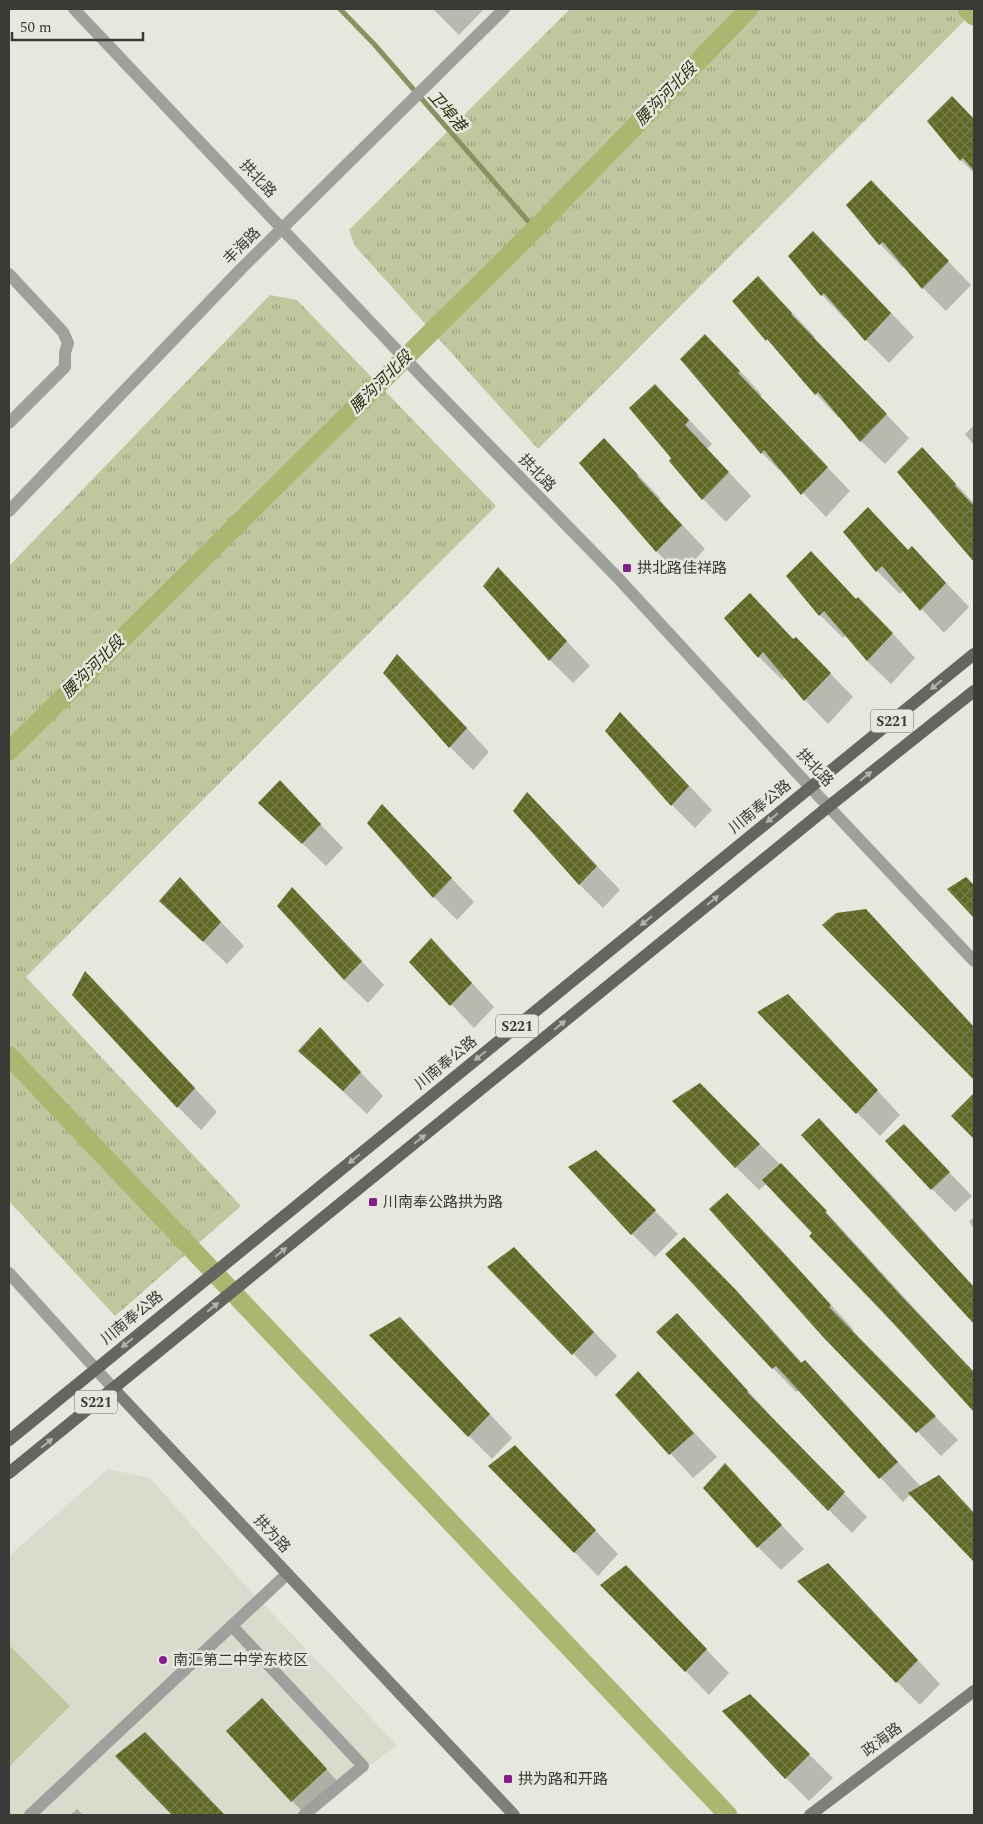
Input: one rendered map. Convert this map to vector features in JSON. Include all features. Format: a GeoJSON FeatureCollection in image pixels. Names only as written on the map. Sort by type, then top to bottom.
{"type":"FeatureCollection","features":[{"type":"Feature","properties":{"kind":"main road","name":"川南奉公路"},"geometry":{"type":"LineString","coordinates":[[9,1440],[974,654]]}},
{"type":"Feature","properties":{"kind":"main road","name":"S221"},"geometry":{"type":"LineString","coordinates":[[9,1473],[828,807],[974,691]]}},
{"type":"Feature","properties":{"kind":"main road","name":"拱为路"},"geometry":{"type":"LineString","coordinates":[[113,1388],[514,1815]]}},
{"type":"Feature","properties":{"kind":"main road","name":"政海路"},"geometry":{"type":"LineString","coordinates":[[810,1815],[974,1691]]}},
{"type":"Feature","properties":{"kind":"street","name":"拱北路"},"geometry":{"type":"LineString","coordinates":[[74,9],[429,384],[618,578],[828,807],[974,961]]}},
{"type":"Feature","properties":{"kind":"street","name":"丰海路"},"geometry":{"type":"LineString","coordinates":[[9,512],[282,228],[504,9]]}},
{"type":"Feature","properties":{"kind":"street"},"geometry":{"type":"LineString","coordinates":[[9,274],[63,332],[68,342],[65,354],[65,367],[9,423]]}},
{"type":"Feature","properties":{"kind":"street","name":"拱为路"},"geometry":{"type":"LineString","coordinates":[[9,1274],[113,1388]]}},
{"type":"Feature","properties":{"kind":"street"},"geometry":{"type":"LineString","coordinates":[[30,1815],[287,1574]]}},
{"type":"Feature","properties":{"kind":"street"},"geometry":{"type":"LineString","coordinates":[[232,1626],[363,1766],[304,1815]]}},
{"type":"Feature","properties":{"kind":"shaded area","name":"南汇第二中学东校区"},"geometry":{"type":"Polygon","coordinates":[[[108,1469],[150,1478],[236,1575],[397,1745],[306,1815],[9,1815],[9,1556],[108,1469]]]}},
{"type":"Feature","properties":{"kind":"green space"},"geometry":{"type":"Polygon","coordinates":[[[570,9],[974,9],[974,11],[538,449],[355,246],[349,230],[570,9]]]}},
{"type":"Feature","properties":{"kind":"green space"},"geometry":{"type":"Polygon","coordinates":[[[270,295],[297,300],[496,506],[26,977],[241,1206],[115,1316],[9,1201],[9,566],[270,295]]]}},
{"type":"Feature","properties":{"kind":"green space"},"geometry":{"type":"Polygon","coordinates":[[[9,1645],[70,1706],[9,1767],[9,1645]]]}},
{"type":"Feature","properties":{"kind":"building"},"geometry":{"type":"Polygon","coordinates":[[[952,96],[974,119],[974,171],[963,158],[960,161],[927,121],[952,96]]]}},
{"type":"Feature","properties":{"kind":"building"},"geometry":{"type":"Polygon","coordinates":[[[871,180],[949,261],[922,289],[883,242],[879,245],[846,205],[871,180]]]}},
{"type":"Feature","properties":{"kind":"building"},"geometry":{"type":"Polygon","coordinates":[[[813,231],[891,313],[865,341],[824,293],[821,296],[788,256],[813,231]]]}},
{"type":"Feature","properties":{"kind":"building"},"geometry":{"type":"Polygon","coordinates":[[[758,276],[791,314],[887,414],[860,442],[818,392],[815,395],[732,301],[758,276]]]}},
{"type":"Feature","properties":{"kind":"building"},"geometry":{"type":"Polygon","coordinates":[[[705,334],[740,371],[738,373],[828,467],[801,495],[764,450],[761,454],[680,359],[705,334]]]}},
{"type":"Feature","properties":{"kind":"building"},"geometry":{"type":"Polygon","coordinates":[[[655,384],[689,420],[685,425],[729,472],[702,500],[669,461],[671,458],[629,408],[655,384]]]}},
{"type":"Feature","properties":{"kind":"building"},"geometry":{"type":"Polygon","coordinates":[[[604,438],[682,525],[656,552],[579,463],[604,438]]]}},
{"type":"Feature","properties":{"kind":"building"},"geometry":{"type":"Polygon","coordinates":[[[922,447],[974,506],[974,562],[897,472],[922,447]]]}},
{"type":"Feature","properties":{"kind":"building"},"geometry":{"type":"Polygon","coordinates":[[[868,507],[908,550],[912,546],[946,583],[920,611],[882,566],[876,572],[843,532],[868,507]]]}},
{"type":"Feature","properties":{"kind":"building"},"geometry":{"type":"Polygon","coordinates":[[[811,551],[856,599],[858,597],[893,633],[867,661],[824,611],[819,616],[786,576],[811,551]]]}},
{"type":"Feature","properties":{"kind":"building"},"geometry":{"type":"Polygon","coordinates":[[[498,567],[567,641],[549,661],[483,586],[498,567]]]}},
{"type":"Feature","properties":{"kind":"building"},"geometry":{"type":"Polygon","coordinates":[[[750,593],[793,639],[796,637],[831,673],[804,701],[763,652],[758,658],[724,618],[750,593]]]}},
{"type":"Feature","properties":{"kind":"building"},"geometry":{"type":"Polygon","coordinates":[[[397,654],[467,728],[449,748],[383,673],[397,654]]]}},
{"type":"Feature","properties":{"kind":"building"},"geometry":{"type":"Polygon","coordinates":[[[620,712],[689,786],[671,806],[605,731],[620,712]]]}},
{"type":"Feature","properties":{"kind":"building"},"geometry":{"type":"Polygon","coordinates":[[[280,780],[321,824],[302,844],[258,803],[280,780]]]}},
{"type":"Feature","properties":{"kind":"building"},"geometry":{"type":"Polygon","coordinates":[[[527,792],[597,866],[579,885],[513,811],[527,792]]]}},
{"type":"Feature","properties":{"kind":"building"},"geometry":{"type":"Polygon","coordinates":[[[382,804],[452,878],[433,898],[367,823],[382,804]]]}},
{"type":"Feature","properties":{"kind":"building"},"geometry":{"type":"Polygon","coordinates":[[[180,877],[221,922],[203,942],[159,901],[180,877]]]}},
{"type":"Feature","properties":{"kind":"building"},"geometry":{"type":"Polygon","coordinates":[[[966,877],[974,885],[974,918],[947,889],[966,877]]]}},
{"type":"Feature","properties":{"kind":"building"},"geometry":{"type":"Polygon","coordinates":[[[292,887],[362,961],[344,980],[277,906],[292,887]]]}},
{"type":"Feature","properties":{"kind":"building"},"geometry":{"type":"Polygon","coordinates":[[[866,909],[974,1027],[974,1080],[822,925],[836,913],[866,909]]]}},
{"type":"Feature","properties":{"kind":"building"},"geometry":{"type":"Polygon","coordinates":[[[431,938],[472,983],[450,1006],[409,962],[431,938]]]}},
{"type":"Feature","properties":{"kind":"building"},"geometry":{"type":"Polygon","coordinates":[[[85,971],[195,1088],[177,1108],[72,995],[85,971]]]}},
{"type":"Feature","properties":{"kind":"building"},"geometry":{"type":"Polygon","coordinates":[[[788,994],[878,1090],[856,1114],[757,1012],[788,994]]]}},
{"type":"Feature","properties":{"kind":"building"},"geometry":{"type":"Polygon","coordinates":[[[320,1027],[361,1072],[343,1091],[298,1051],[320,1027]]]}},
{"type":"Feature","properties":{"kind":"building"},"geometry":{"type":"Polygon","coordinates":[[[700,1083],[760,1144],[735,1168],[672,1101],[700,1083]]]}},
{"type":"Feature","properties":{"kind":"building"},"geometry":{"type":"Polygon","coordinates":[[[974,1093],[974,1139],[951,1116],[974,1093]]]}},
{"type":"Feature","properties":{"kind":"building"},"geometry":{"type":"Polygon","coordinates":[[[819,1118],[974,1287],[974,1324],[801,1135],[819,1118]]]}},
{"type":"Feature","properties":{"kind":"building"},"geometry":{"type":"Polygon","coordinates":[[[904,1124],[950,1172],[931,1190],[885,1141],[904,1124]]]}},
{"type":"Feature","properties":{"kind":"building"},"geometry":{"type":"Polygon","coordinates":[[[596,1150],[656,1210],[631,1235],[568,1167],[596,1150]]]}},
{"type":"Feature","properties":{"kind":"building"},"geometry":{"type":"Polygon","coordinates":[[[781,1163],[827,1211],[825,1212],[904,1299],[974,1372],[974,1412],[883,1312],[809,1236],[812,1233],[762,1180],[781,1163]]]}},
{"type":"Feature","properties":{"kind":"building"},"geometry":{"type":"Polygon","coordinates":[[[727,1193],[831,1305],[829,1307],[936,1416],[916,1433],[823,1337],[709,1209],[727,1193]]]}},
{"type":"Feature","properties":{"kind":"building"},"geometry":{"type":"Polygon","coordinates":[[[684,1237],[736,1290],[801,1363],[805,1360],[898,1462],[879,1479],[776,1366],[772,1369],[665,1254],[684,1237]]]}},
{"type":"Feature","properties":{"kind":"building"},"geometry":{"type":"Polygon","coordinates":[[[514,1247],[594,1332],[572,1355],[487,1267],[514,1247]]]}},
{"type":"Feature","properties":{"kind":"building"},"geometry":{"type":"Polygon","coordinates":[[[677,1313],[747,1392],[845,1492],[828,1511],[656,1332],[677,1313]]]}},
{"type":"Feature","properties":{"kind":"building"},"geometry":{"type":"Polygon","coordinates":[[[400,1317],[490,1414],[468,1437],[369,1335],[400,1317]]]}},
{"type":"Feature","properties":{"kind":"building"},"geometry":{"type":"Polygon","coordinates":[[[638,1371],[694,1433],[669,1455],[615,1395],[638,1371]]]}},
{"type":"Feature","properties":{"kind":"building"},"geometry":{"type":"Polygon","coordinates":[[[515,1445],[596,1530],[574,1553],[488,1466],[515,1445]]]}},
{"type":"Feature","properties":{"kind":"building"},"geometry":{"type":"Polygon","coordinates":[[[725,1463],[782,1525],[757,1548],[703,1488],[725,1463]]]}},
{"type":"Feature","properties":{"kind":"building"},"geometry":{"type":"Polygon","coordinates":[[[939,1475],[974,1513],[974,1562],[908,1493],[939,1475]]]}},
{"type":"Feature","properties":{"kind":"building"},"geometry":{"type":"Polygon","coordinates":[[[828,1563],[918,1660],[896,1683],[797,1581],[828,1563]]]}},
{"type":"Feature","properties":{"kind":"building"},"geometry":{"type":"Polygon","coordinates":[[[626,1565],[707,1649],[685,1672],[600,1585],[626,1565]]]}},
{"type":"Feature","properties":{"kind":"building"},"geometry":{"type":"Polygon","coordinates":[[[750,1694],[810,1754],[785,1779],[722,1711],[750,1694]]]}},
{"type":"Feature","properties":{"kind":"building"},"geometry":{"type":"Polygon","coordinates":[[[262,1698],[327,1769],[291,1802],[226,1731],[262,1698]]]}},
{"type":"Feature","properties":{"kind":"building"},"geometry":{"type":"Polygon","coordinates":[[[145,1732],[225,1815],[172,1815],[115,1756],[145,1732]]]}},
{"type":"Feature","properties":{"kind":"waterway","name":"卫埠港"},"geometry":{"type":"LineString","coordinates":[[340,9],[374,44],[535,229]]}},
{"type":"Feature","properties":{"kind":"waterway","name":"腰沟河北段"},"geometry":{"type":"LineString","coordinates":[[9,751],[535,229],[749,9]]}},
{"type":"Feature","properties":{"kind":"waterway"},"geometry":{"type":"LineString","coordinates":[[967,9],[974,16]]}},
{"type":"Feature","properties":{"kind":"waterway"},"geometry":{"type":"LineString","coordinates":[[9,1056],[728,1815]]}},
{"type":"Feature","properties":{"kind":"place","name":"拱北路佳祥路"},"geometry":{"type":"Point","coordinates":[627,568]}},
{"type":"Feature","properties":{"kind":"place","name":"川南奉公路拱为路"},"geometry":{"type":"Point","coordinates":[373,1202]}},
{"type":"Feature","properties":{"kind":"place","name":"南汇第二中学东校区"},"geometry":{"type":"Point","coordinates":[163,1660]}},
{"type":"Feature","properties":{"kind":"place","name":"拱为路和开路"},"geometry":{"type":"Point","coordinates":[508,1779]}}]}
